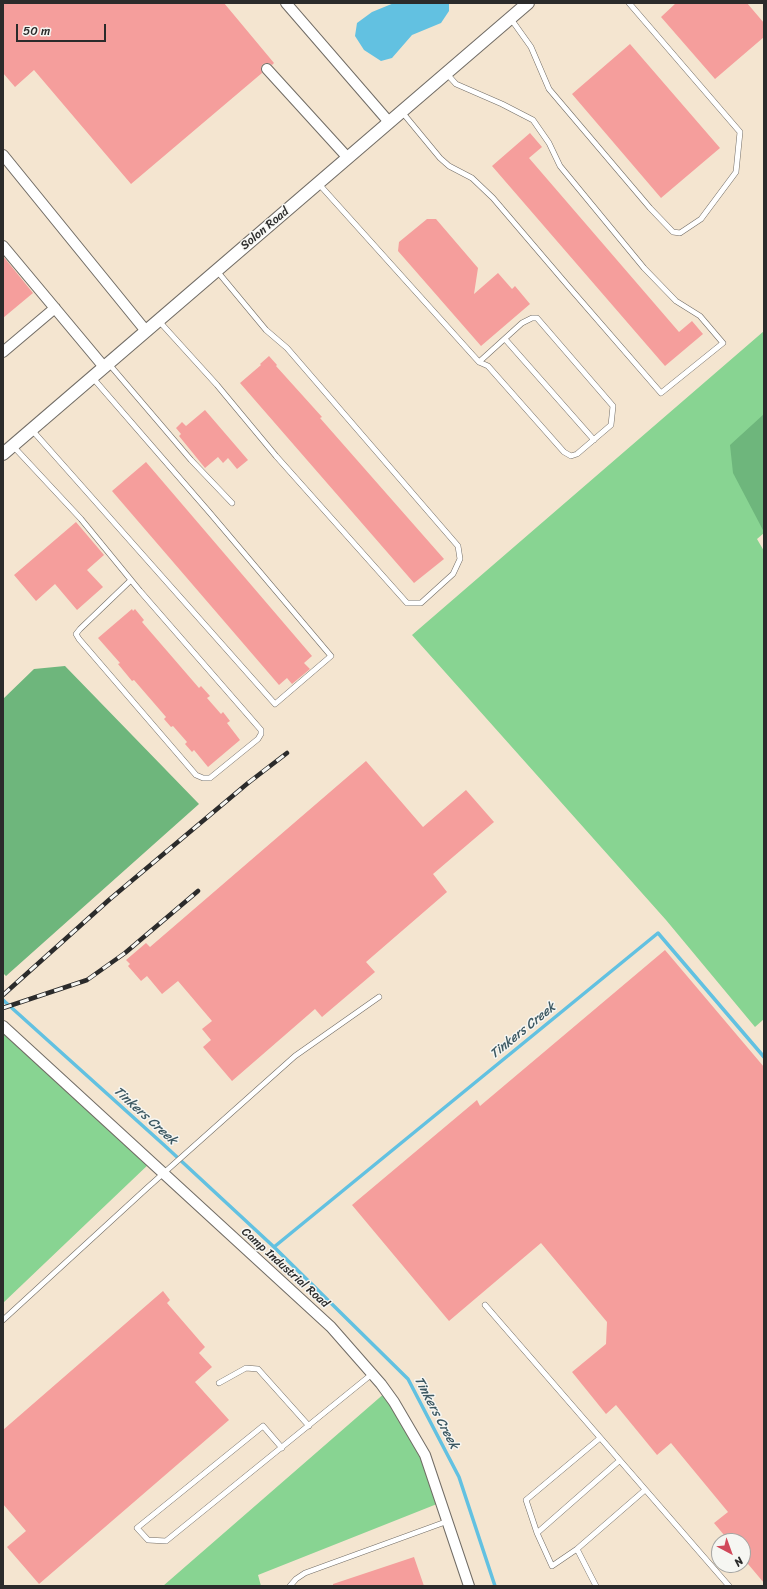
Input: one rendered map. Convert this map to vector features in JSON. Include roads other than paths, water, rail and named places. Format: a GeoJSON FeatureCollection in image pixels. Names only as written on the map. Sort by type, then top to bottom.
{"type":"FeatureCollection","features":[{"type":"Feature","properties":{"kind":"street"},"geometry":{"type":"LineString","coordinates":[[286,3],[389,122]]}},
{"type":"Feature","properties":{"kind":"street","name":"Solon Road"},"geometry":{"type":"LineString","coordinates":[[3,454],[528,3]]}},
{"type":"Feature","properties":{"kind":"street"},"geometry":{"type":"LineString","coordinates":[[267,69],[348,158]]}},
{"type":"Feature","properties":{"kind":"street"},"geometry":{"type":"LineString","coordinates":[[3,155],[146,331]]}},
{"type":"Feature","properties":{"kind":"street"},"geometry":{"type":"LineString","coordinates":[[3,246],[54,308],[106,365]]}},
{"type":"Feature","properties":{"kind":"street"},"geometry":{"type":"LineString","coordinates":[[3,352],[54,308]]}},
{"type":"Feature","properties":{"kind":"street","name":"Camp Industrial Road"},"geometry":{"type":"LineString","coordinates":[[3,1026],[331,1327],[372,1374],[394,1402],[425,1455],[470,1586]]}},
{"type":"Feature","properties":{"kind":"lane"},"geometry":{"type":"LineString","coordinates":[[511,19],[531,47],[549,89],[650,208],[673,232],[680,233],[701,219],[736,172],[740,132],[629,3]]}},
{"type":"Feature","properties":{"kind":"lane"},"geometry":{"type":"LineString","coordinates":[[402,112],[440,158],[449,166],[472,178],[493,198],[661,393],[723,343],[700,316],[676,301],[639,263],[560,166],[549,143],[533,120],[502,104],[467,90],[456,84],[446,74]]}},
{"type":"Feature","properties":{"kind":"lane"},"geometry":{"type":"LineString","coordinates":[[318,183],[479,362],[488,366],[567,455],[571,456],[577,454],[611,425],[613,406],[541,321],[532,318],[527,320],[479,362]]}},
{"type":"Feature","properties":{"kind":"lane"},"geometry":{"type":"LineString","coordinates":[[158,320],[217,385],[276,456],[407,602],[421,603],[454,574],[460,559],[458,546],[287,348],[266,330],[216,270]]}},
{"type":"Feature","properties":{"kind":"lane"},"geometry":{"type":"LineString","coordinates":[[505,339],[594,440]]}},
{"type":"Feature","properties":{"kind":"lane"},"geometry":{"type":"LineString","coordinates":[[106,365],[191,460],[232,503]]}},
{"type":"Feature","properties":{"kind":"lane"},"geometry":{"type":"LineString","coordinates":[[32,430],[275,704],[286,695],[330,656],[210,513],[92,377]]}},
{"type":"Feature","properties":{"kind":"lane"},"geometry":{"type":"LineString","coordinates":[[13,446],[82,519],[131,580],[261,730],[261,734],[258,739],[210,778],[203,778],[196,775],[76,634],[131,580]]}},
{"type":"Feature","properties":{"kind":"lane"},"geometry":{"type":"LineString","coordinates":[[3,1320],[295,1056],[379,997]]}},
{"type":"Feature","properties":{"kind":"lane"},"geometry":{"type":"LineString","coordinates":[[485,1306],[729,1586]]}},
{"type":"Feature","properties":{"kind":"lane"},"geometry":{"type":"LineString","coordinates":[[219,1383],[246,1368],[258,1370],[308,1426]]}},
{"type":"Feature","properties":{"kind":"lane"},"geometry":{"type":"LineString","coordinates":[[282,1448],[263,1426],[137,1528],[148,1540],[166,1541],[282,1448],[372,1374]]}},
{"type":"Feature","properties":{"kind":"lane"},"geometry":{"type":"LineString","coordinates":[[600,1438],[526,1500],[537,1533],[552,1566],[577,1549],[645,1490]]}},
{"type":"Feature","properties":{"kind":"lane"},"geometry":{"type":"LineString","coordinates":[[537,1533],[619,1461]]}},
{"type":"Feature","properties":{"kind":"lane"},"geometry":{"type":"LineString","coordinates":[[290,1586],[296,1579],[305,1573],[448,1521]]}},
{"type":"Feature","properties":{"kind":"lane"},"geometry":{"type":"LineString","coordinates":[[577,1549],[596,1586]]}},
{"type":"Feature","properties":{"kind":"water"},"geometry":{"type":"Polygon","coordinates":[[[394,3],[449,3],[449,11],[441,23],[412,35],[392,58],[381,61],[364,50],[355,36],[357,23],[372,12],[394,3]]]}},
{"type":"Feature","properties":{"kind":"waterway","name":"Tinkers Creek"},"geometry":{"type":"LineString","coordinates":[[274,1247],[658,933],[764,1057]]}},
{"type":"Feature","properties":{"kind":"waterway","name":"Tinkers Creek"},"geometry":{"type":"LineString","coordinates":[[3,1000],[164,1145],[274,1247],[408,1379],[459,1477],[495,1586]]}},
{"type":"Feature","properties":{"kind":"railway"},"geometry":{"type":"LineString","coordinates":[[3,995],[110,899],[248,783],[287,753]]}},
{"type":"Feature","properties":{"kind":"railway"},"geometry":{"type":"LineString","coordinates":[[3,1008],[87,980],[125,953],[198,891]]}}]}
